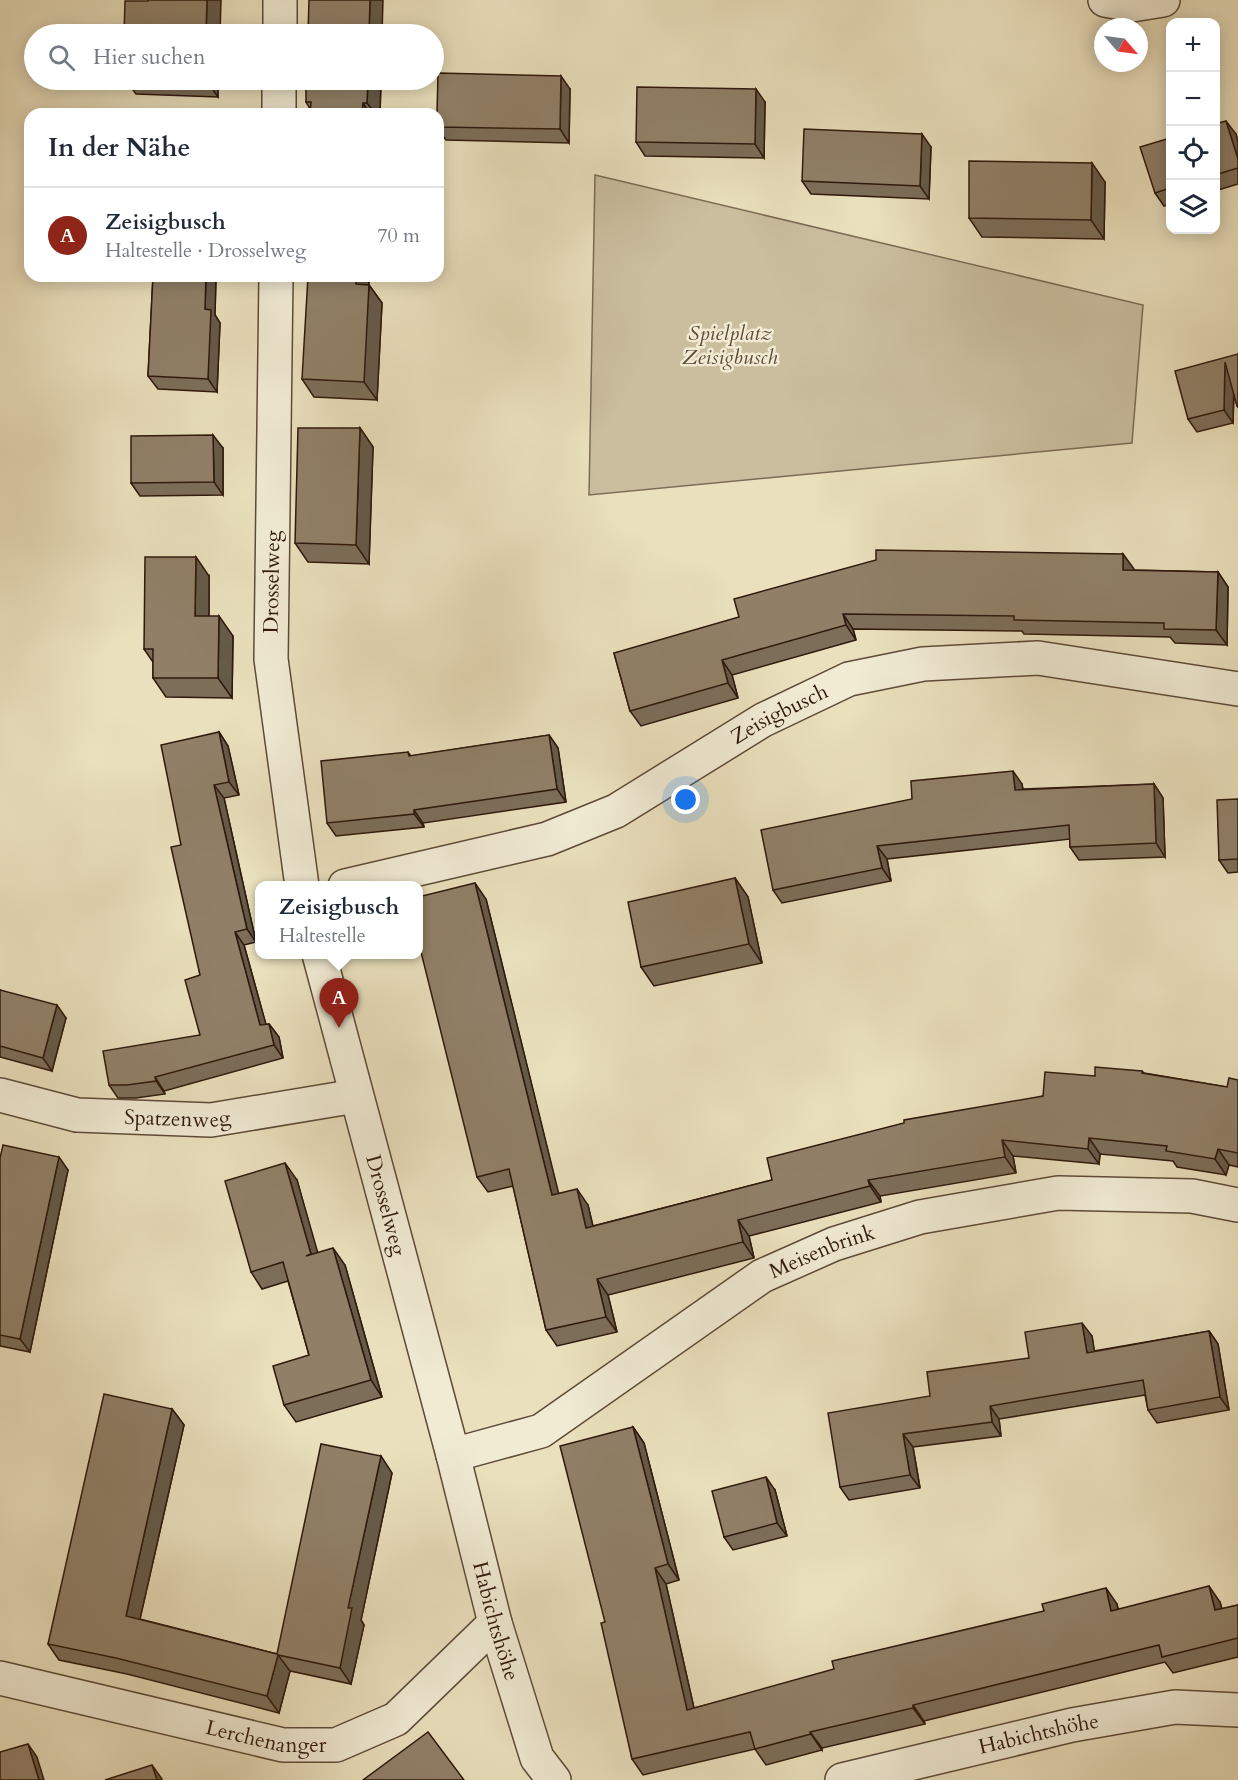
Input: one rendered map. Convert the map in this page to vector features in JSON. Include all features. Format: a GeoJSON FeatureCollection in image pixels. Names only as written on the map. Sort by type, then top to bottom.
{"type":"FeatureCollection","features":[{"type":"Feature","properties":{"kind":"street"},"geometry":{"type":"LineString","coordinates":[[280,0],[280,24]]}},
{"type":"Feature","properties":{"kind":"street"},"geometry":{"type":"LineString","coordinates":[[1105,0],[1132,5],[1163,0]]}},
{"type":"Feature","properties":{"kind":"street"},"geometry":{"type":"LineString","coordinates":[[279,90],[279,108]]}},
{"type":"Feature","properties":{"kind":"street","name":"Drosselweg"},"geometry":{"type":"LineString","coordinates":[[276,282],[271,659],[301,881]]}},
{"type":"Feature","properties":{"kind":"street","name":"Zeisigbusch"},"geometry":{"type":"LineString","coordinates":[[363,881],[547,839],[616,811],[763,720],[849,679],[923,664],[1038,658],[1238,689]]}},
{"type":"Feature","properties":{"kind":"street","name":"Drosselweg"},"geometry":{"type":"LineString","coordinates":[[320,959],[453,1455]]}},
{"type":"Feature","properties":{"kind":"street","name":"Spatzenweg"},"geometry":{"type":"LineString","coordinates":[[0,1095],[77,1115],[211,1119],[356,1096]]}},
{"type":"Feature","properties":{"kind":"street","name":"Meisenbrink"},"geometry":{"type":"LineString","coordinates":[[453,1455],[541,1431],[762,1276],[855,1237],[920,1217],[1058,1193],[1192,1196],[1238,1204]]}},
{"type":"Feature","properties":{"kind":"street","name":"Habichtshöhe"},"geometry":{"type":"LineString","coordinates":[[453,1455],[495,1623],[537,1758],[554,1780]]}},
{"type":"Feature","properties":{"kind":"street","name":"Lerchenanger"},"geometry":{"type":"LineString","coordinates":[[0,1678],[283,1745],[336,1745],[396,1719],[495,1623]]}},
{"type":"Feature","properties":{"kind":"street","name":"Habichtshöhe"},"geometry":{"type":"LineString","coordinates":[[842,1780],[1072,1725],[1174,1707],[1238,1710]]}},
{"type":"Feature","properties":{"kind":"green space","name":"Spielplatz Zeisigbusch"},"geometry":{"type":"Polygon","coordinates":[[[595,175],[1143,305],[1132,443],[589,495],[595,175]]]}},
{"type":"Feature","properties":{"kind":"building"},"geometry":{"type":"Polygon","coordinates":[[[207,0],[206,24],[124,24],[125,1],[207,0]]]}},
{"type":"Feature","properties":{"kind":"building"},"geometry":{"type":"Polygon","coordinates":[[[309,0],[370,0],[369,24],[308,24],[309,0]]]}},
{"type":"Feature","properties":{"kind":"building"},"geometry":{"type":"Polygon","coordinates":[[[444,73],[561,76],[560,129],[444,127],[444,108],[437,108],[438,90],[444,90],[444,73]]]}},
{"type":"Feature","properties":{"kind":"building"},"geometry":{"type":"Polygon","coordinates":[[[637,87],[756,89],[755,144],[636,142],[637,87]]]}},
{"type":"Feature","properties":{"kind":"building"},"geometry":{"type":"Polygon","coordinates":[[[306,90],[368,90],[367,103],[363,103],[363,108],[310,108],[311,102],[306,102],[306,90]]]}},
{"type":"Feature","properties":{"kind":"building"},"geometry":{"type":"Polygon","coordinates":[[[1226,121],[1238,159],[1238,168],[1220,173],[1220,126],[1220,123],[1226,121]]]}},
{"type":"Feature","properties":{"kind":"building"},"geometry":{"type":"Polygon","coordinates":[[[804,129],[922,134],[920,186],[802,181],[804,129]]]}},
{"type":"Feature","properties":{"kind":"building"},"geometry":{"type":"Polygon","coordinates":[[[1166,139],[1166,189],[1155,193],[1140,147],[1166,139]]]}},
{"type":"Feature","properties":{"kind":"building"},"geometry":{"type":"Polygon","coordinates":[[[969,161],[1092,163],[1091,220],[969,218],[969,161]]]}},
{"type":"Feature","properties":{"kind":"building"},"geometry":{"type":"Polygon","coordinates":[[[153,282],[206,282],[205,309],[211,310],[208,379],[148,376],[153,282]]]}},
{"type":"Feature","properties":{"kind":"building"},"geometry":{"type":"Polygon","coordinates":[[[308,282],[356,282],[356,284],[369,285],[364,382],[302,379],[308,282]]]}},
{"type":"Feature","properties":{"kind":"building"},"geometry":{"type":"Polygon","coordinates":[[[1238,354],[1238,406],[1225,362],[1224,410],[1188,419],[1175,371],[1238,354]]]}},
{"type":"Feature","properties":{"kind":"building"},"geometry":{"type":"Polygon","coordinates":[[[298,428],[360,428],[356,545],[295,543],[298,428]]]}},
{"type":"Feature","properties":{"kind":"building"},"geometry":{"type":"Polygon","coordinates":[[[213,435],[214,482],[131,483],[131,436],[213,435]]]}},
{"type":"Feature","properties":{"kind":"building"},"geometry":{"type":"Polygon","coordinates":[[[876,550],[1123,554],[1123,570],[1218,572],[1216,630],[1164,629],[1164,623],[1014,620],[1014,616],[843,614],[846,625],[722,660],[728,683],[630,711],[614,653],[739,617],[734,599],[876,560],[876,550]]]}},
{"type":"Feature","properties":{"kind":"building"},"geometry":{"type":"Polygon","coordinates":[[[145,557],[196,557],[195,616],[219,616],[218,678],[153,678],[153,649],[144,649],[145,557]]]}},
{"type":"Feature","properties":{"kind":"building"},"geometry":{"type":"Polygon","coordinates":[[[219,732],[229,782],[214,785],[247,929],[235,932],[260,1025],[269,1024],[274,1045],[155,1077],[156,1081],[109,1085],[103,1051],[200,1035],[185,980],[200,975],[171,847],[181,845],[161,745],[219,732]]]}},
{"type":"Feature","properties":{"kind":"building"},"geometry":{"type":"Polygon","coordinates":[[[549,735],[557,789],[414,810],[414,814],[327,823],[321,761],[408,752],[409,756],[549,735]]]}},
{"type":"Feature","properties":{"kind":"building"},"geometry":{"type":"Polygon","coordinates":[[[1013,771],[1015,790],[1154,784],[1156,843],[1070,847],[1069,825],[877,846],[882,868],[773,890],[761,830],[912,799],[911,781],[1013,771]]]}},
{"type":"Feature","properties":{"kind":"building"},"geometry":{"type":"Polygon","coordinates":[[[1238,799],[1238,859],[1219,860],[1217,800],[1238,799]]]}},
{"type":"Feature","properties":{"kind":"building"},"geometry":{"type":"Polygon","coordinates":[[[735,878],[749,944],[641,967],[628,902],[735,878]]]}},
{"type":"Feature","properties":{"kind":"building"},"geometry":{"type":"Polygon","coordinates":[[[475,883],[552,1195],[577,1189],[586,1228],[772,1180],[767,1158],[904,1123],[904,1120],[1043,1096],[1045,1072],[1095,1076],[1095,1067],[1142,1071],[1142,1073],[1227,1087],[1229,1078],[1238,1080],[1238,1153],[1218,1149],[1215,1159],[1166,1151],[1167,1146],[1089,1138],[1088,1149],[1002,1140],[1005,1157],[868,1180],[870,1186],[738,1220],[743,1242],[597,1279],[606,1317],[546,1330],[509,1169],[477,1177],[423,959],[423,896],[475,883]]]}},
{"type":"Feature","properties":{"kind":"building"},"geometry":{"type":"Polygon","coordinates":[[[0,990],[57,1005],[43,1058],[0,1046],[0,990]]]}},
{"type":"Feature","properties":{"kind":"building"},"geometry":{"type":"Polygon","coordinates":[[[3,1145],[59,1157],[20,1339],[0,1335],[0,1158],[3,1145]]]}},
{"type":"Feature","properties":{"kind":"building"},"geometry":{"type":"Polygon","coordinates":[[[285,1163],[311,1254],[306,1256],[333,1248],[371,1380],[284,1405],[273,1366],[309,1355],[283,1262],[251,1272],[225,1181],[285,1163]]]}},
{"type":"Feature","properties":{"kind":"building"},"geometry":{"type":"Polygon","coordinates":[[[1082,1323],[1087,1353],[1209,1331],[1220,1397],[1148,1410],[1143,1380],[990,1406],[992,1422],[903,1434],[910,1475],[840,1487],[828,1413],[930,1396],[927,1372],[1029,1358],[1025,1332],[1082,1323]]]}},
{"type":"Feature","properties":{"kind":"building"},"geometry":{"type":"Polygon","coordinates":[[[104,1394],[172,1409],[126,1616],[277,1654],[321,1444],[381,1456],[348,1608],[352,1608],[340,1668],[278,1655],[267,1696],[116,1658],[48,1644],[104,1394]]]}},
{"type":"Feature","properties":{"kind":"building"},"geometry":{"type":"Polygon","coordinates":[[[633,1427],[668,1564],[655,1568],[687,1710],[834,1669],[832,1661],[1044,1611],[1042,1604],[1106,1588],[1111,1611],[1209,1586],[1215,1610],[1238,1605],[1238,1638],[1162,1657],[1159,1645],[913,1705],[913,1708],[810,1732],[811,1734],[755,1749],[750,1732],[632,1759],[601,1623],[605,1622],[560,1446],[633,1427]]]}},
{"type":"Feature","properties":{"kind":"building"},"geometry":{"type":"Polygon","coordinates":[[[766,1477],[777,1523],[724,1537],[712,1491],[766,1477]]]}},
{"type":"Feature","properties":{"kind":"building"},"geometry":{"type":"Polygon","coordinates":[[[428,1732],[464,1780],[363,1780],[428,1732]]]}},
{"type":"Feature","properties":{"kind":"building"},"geometry":{"type":"Polygon","coordinates":[[[28,1744],[39,1780],[0,1780],[0,1752],[28,1744]]]}},
{"type":"Feature","properties":{"kind":"building"},"geometry":{"type":"Polygon","coordinates":[[[152,1765],[157,1780],[105,1780],[152,1765]]]}},
{"type":"Feature","properties":{"kind":"place","name":"Zeisigbusch"},"geometry":{"type":"Point","coordinates":[339,1028]}}]}
